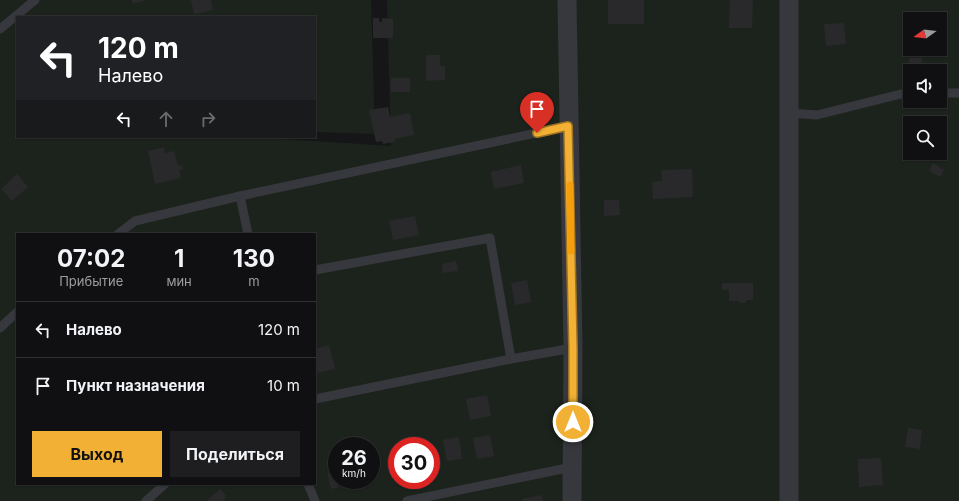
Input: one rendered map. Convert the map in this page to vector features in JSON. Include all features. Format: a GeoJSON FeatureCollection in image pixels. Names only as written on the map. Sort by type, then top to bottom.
{"type":"FeatureCollection","features":[{"type":"Feature","properties":{"kind":"street"},"geometry":{"type":"LineString","coordinates":[[567,0],[573,348],[572,501]]}},
{"type":"Feature","properties":{"kind":"street"},"geometry":{"type":"LineString","coordinates":[[789,0],[790,501]]}},
{"type":"Feature","properties":{"kind":"lane"},"geometry":{"type":"LineString","coordinates":[[0,29],[35,0]]}},
{"type":"Feature","properties":{"kind":"lane"},"geometry":{"type":"LineString","coordinates":[[947,93],[959,92]]}},
{"type":"Feature","properties":{"kind":"lane"},"geometry":{"type":"LineString","coordinates":[[789,113],[817,114],[903,94]]}},
{"type":"Feature","properties":{"kind":"lane"},"geometry":{"type":"LineString","coordinates":[[119,233],[135,220],[568,126]]}},
{"type":"Feature","properties":{"kind":"lane"},"geometry":{"type":"LineString","coordinates":[[240,196],[248,233]]}},
{"type":"Feature","properties":{"kind":"lane"},"geometry":{"type":"LineString","coordinates":[[316,270],[490,238],[511,359]]}},
{"type":"Feature","properties":{"kind":"lane"},"geometry":{"type":"LineString","coordinates":[[0,328],[16,313]]}},
{"type":"Feature","properties":{"kind":"lane"},"geometry":{"type":"LineString","coordinates":[[316,398],[573,348]]}},
{"type":"Feature","properties":{"kind":"lane"},"geometry":{"type":"LineString","coordinates":[[408,501],[572,467]]}},
{"type":"Feature","properties":{"kind":"lane"},"geometry":{"type":"LineString","coordinates":[[146,501],[164,485]]}},
{"type":"Feature","properties":{"kind":"lane"},"geometry":{"type":"LineString","coordinates":[[308,485],[315,501]]}},
{"type":"Feature","properties":{"kind":"shaded area"},"geometry":{"type":"Polygon","coordinates":[[[0,0],[371,0],[375,134],[316,132],[316,16],[16,16],[16,138],[268,138],[391,146],[387,0],[959,0],[959,501],[0,501],[0,0]]]}},
{"type":"Feature","properties":{"kind":"building"},"geometry":{"type":"Polygon","coordinates":[[[132,0],[146,0],[133,4],[132,0]]]}},
{"type":"Feature","properties":{"kind":"building"},"geometry":{"type":"Polygon","coordinates":[[[191,0],[211,0],[213,10],[194,14],[191,0]]]}},
{"type":"Feature","properties":{"kind":"building"},"geometry":{"type":"Polygon","coordinates":[[[608,0],[644,0],[644,24],[608,24],[608,0]]]}},
{"type":"Feature","properties":{"kind":"building"},"geometry":{"type":"Polygon","coordinates":[[[730,0],[753,0],[752,28],[729,28],[730,0]]]}},
{"type":"Feature","properties":{"kind":"building"},"geometry":{"type":"Polygon","coordinates":[[[373,18],[379,18],[379,21],[382,22],[382,18],[393,19],[393,38],[373,38],[373,18]]]}},
{"type":"Feature","properties":{"kind":"building"},"geometry":{"type":"Polygon","coordinates":[[[844,23],[846,44],[826,46],[824,24],[844,23]]]}},
{"type":"Feature","properties":{"kind":"building"},"geometry":{"type":"Polygon","coordinates":[[[426,55],[440,55],[440,66],[445,66],[445,80],[426,81],[426,55]]]}},
{"type":"Feature","properties":{"kind":"building"},"geometry":{"type":"Polygon","coordinates":[[[909,58],[922,58],[921,64],[909,64],[909,58]]]}},
{"type":"Feature","properties":{"kind":"building"},"geometry":{"type":"Polygon","coordinates":[[[391,78],[410,78],[410,92],[391,92],[391,78]]]}},
{"type":"Feature","properties":{"kind":"building"},"geometry":{"type":"Polygon","coordinates":[[[388,107],[390,117],[410,113],[414,135],[394,139],[395,142],[383,144],[382,141],[376,142],[369,110],[388,107]]]}},
{"type":"Feature","properties":{"kind":"building"},"geometry":{"type":"Polygon","coordinates":[[[164,147],[165,153],[174,151],[178,166],[182,165],[183,170],[179,170],[181,178],[155,184],[148,151],[164,147]]]}},
{"type":"Feature","properties":{"kind":"building"},"geometry":{"type":"Polygon","coordinates":[[[933,163],[944,170],[940,177],[929,171],[933,163]]]}},
{"type":"Feature","properties":{"kind":"building"},"geometry":{"type":"Polygon","coordinates":[[[521,165],[524,183],[494,189],[491,172],[521,165]]]}},
{"type":"Feature","properties":{"kind":"building"},"geometry":{"type":"Polygon","coordinates":[[[692,169],[693,197],[653,199],[652,182],[662,181],[661,170],[692,169]]]}},
{"type":"Feature","properties":{"kind":"building"},"geometry":{"type":"Polygon","coordinates":[[[17,174],[28,187],[12,201],[1,189],[17,174]]]}},
{"type":"Feature","properties":{"kind":"building"},"geometry":{"type":"Polygon","coordinates":[[[604,200],[619,200],[620,215],[604,216],[604,200]]]}},
{"type":"Feature","properties":{"kind":"building"},"geometry":{"type":"Polygon","coordinates":[[[415,216],[419,235],[393,240],[389,221],[415,216]]]}},
{"type":"Feature","properties":{"kind":"building"},"geometry":{"type":"Polygon","coordinates":[[[456,261],[458,271],[443,273],[442,264],[456,261]]]}},
{"type":"Feature","properties":{"kind":"building"},"geometry":{"type":"Polygon","coordinates":[[[527,280],[531,302],[515,305],[511,283],[527,280]]]}},
{"type":"Feature","properties":{"kind":"building"},"geometry":{"type":"Polygon","coordinates":[[[722,283],[753,283],[753,300],[746,300],[746,303],[729,301],[729,290],[722,290],[722,283]]]}},
{"type":"Feature","properties":{"kind":"building"},"geometry":{"type":"Polygon","coordinates":[[[329,345],[335,369],[317,373],[316,349],[329,345]]]}},
{"type":"Feature","properties":{"kind":"building"},"geometry":{"type":"Polygon","coordinates":[[[487,395],[491,416],[470,420],[466,399],[487,395]]]}},
{"type":"Feature","properties":{"kind":"building"},"geometry":{"type":"Polygon","coordinates":[[[908,428],[922,430],[920,449],[905,447],[908,428]]]}},
{"type":"Feature","properties":{"kind":"building"},"geometry":{"type":"Polygon","coordinates":[[[490,435],[494,456],[477,459],[473,438],[490,435]]]}},
{"type":"Feature","properties":{"kind":"building"},"geometry":{"type":"Polygon","coordinates":[[[459,437],[462,459],[447,461],[443,440],[459,437]]]}},
{"type":"Feature","properties":{"kind":"building"},"geometry":{"type":"Polygon","coordinates":[[[881,458],[883,485],[859,487],[858,459],[881,458]]]}},
{"type":"Feature","properties":{"kind":"building"},"geometry":{"type":"Polygon","coordinates":[[[220,489],[226,496],[224,499],[226,501],[207,501],[220,489]]]}},
{"type":"Feature","properties":{"kind":"building"},"geometry":{"type":"Polygon","coordinates":[[[542,495],[543,501],[522,501],[522,499],[542,495]]]}},
{"type":"Feature","properties":{"kind":"slow traffic"},"geometry":{"type":"LineString","coordinates":[[570,185],[571,251]]}},
{"type":"Feature","properties":{"kind":"route"},"geometry":{"type":"LineString","coordinates":[[537,133],[568,126],[573,348],[573,422]]}}]}
